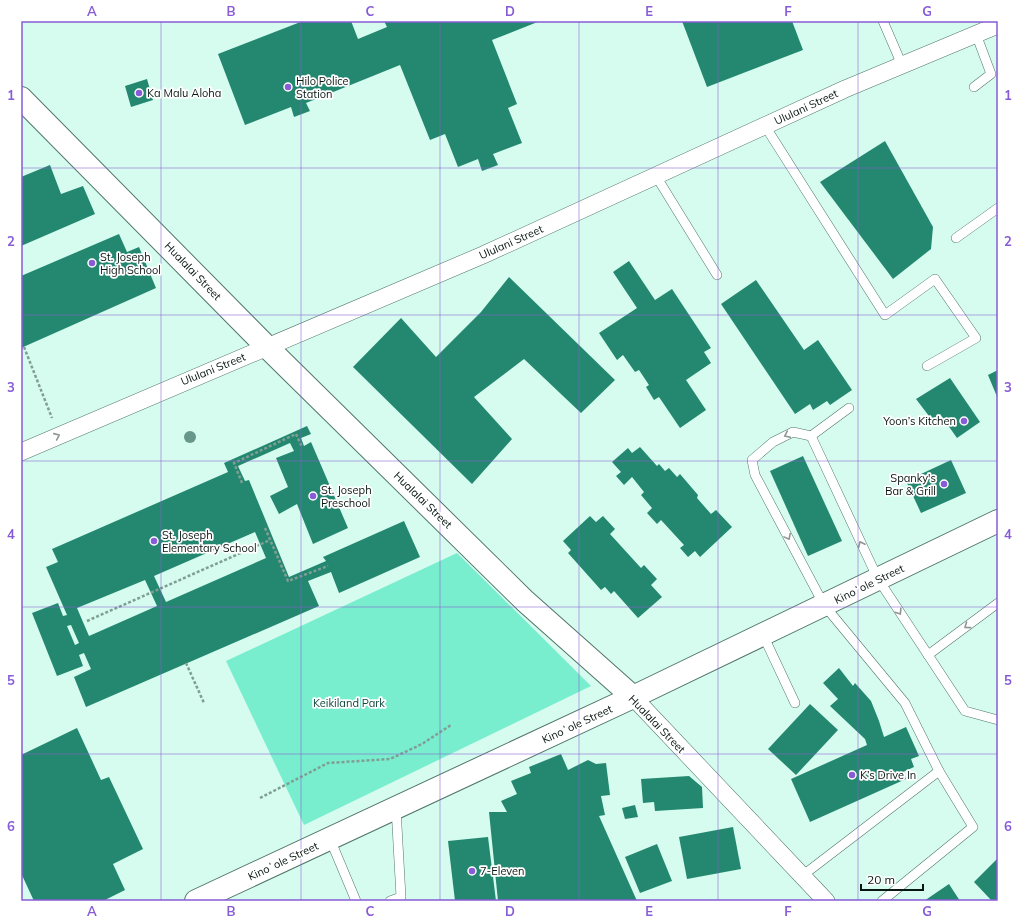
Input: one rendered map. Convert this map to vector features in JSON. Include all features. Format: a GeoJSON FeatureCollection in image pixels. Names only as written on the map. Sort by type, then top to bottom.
{"type":"FeatureCollection","features":[{"type":"Feature","properties":{"kind":"street","name":"Ululani Street"},"geometry":{"type":"LineString","coordinates":[[21,452],[483,255],[765,126],[902,65],[998,25]]}},
{"type":"Feature","properties":{"kind":"street","name":"Hualalai Street"},"geometry":{"type":"LineString","coordinates":[[21,98],[267,347],[525,601],[633,697],[826,901]]}},
{"type":"Feature","properties":{"kind":"street","name":"Kinoʻole Street"},"geometry":{"type":"LineString","coordinates":[[196,901],[633,697],[998,521]]}},
{"type":"Feature","properties":{"kind":"lane"},"geometry":{"type":"LineString","coordinates":[[884,21],[902,65]]}},
{"type":"Feature","properties":{"kind":"lane"},"geometry":{"type":"LineString","coordinates":[[974,87],[991,74],[976,34]]}},
{"type":"Feature","properties":{"kind":"lane"},"geometry":{"type":"LineString","coordinates":[[765,126],[885,315],[935,279],[976,338],[927,366]]}},
{"type":"Feature","properties":{"kind":"lane"},"geometry":{"type":"LineString","coordinates":[[656,176],[717,275]]}},
{"type":"Feature","properties":{"kind":"lane"},"geometry":{"type":"LineString","coordinates":[[956,238],[998,208]]}},
{"type":"Feature","properties":{"kind":"lane"},"geometry":{"type":"LineString","coordinates":[[849,408],[811,436],[793,432],[773,442],[752,460],[755,475],[824,605],[905,704],[939,771],[973,827],[882,901]]}},
{"type":"Feature","properties":{"kind":"lane"},"geometry":{"type":"LineString","coordinates":[[811,436],[878,579],[928,655],[965,711],[998,720]]}},
{"type":"Feature","properties":{"kind":"lane"},"geometry":{"type":"LineString","coordinates":[[928,655],[998,603]]}},
{"type":"Feature","properties":{"kind":"lane"},"geometry":{"type":"LineString","coordinates":[[763,635],[795,703]]}},
{"type":"Feature","properties":{"kind":"lane"},"geometry":{"type":"LineString","coordinates":[[802,876],[939,771]]}},
{"type":"Feature","properties":{"kind":"lane"},"geometry":{"type":"LineString","coordinates":[[390,901],[401,897],[396,808]]}},
{"type":"Feature","properties":{"kind":"lane"},"geometry":{"type":"LineString","coordinates":[[330,839],[356,901]]}},
{"type":"Feature","properties":{"kind":"path"},"geometry":{"type":"LineString","coordinates":[[24,347],[59,435]]}},
{"type":"Feature","properties":{"kind":"path"},"geometry":{"type":"LineString","coordinates":[[242,483],[234,463],[296,434],[302,447]]}},
{"type":"Feature","properties":{"kind":"path"},"geometry":{"type":"LineString","coordinates":[[265,528],[288,581],[300,578],[328,566]]}},
{"type":"Feature","properties":{"kind":"path"},"geometry":{"type":"LineString","coordinates":[[87,621],[270,540]]}},
{"type":"Feature","properties":{"kind":"path"},"geometry":{"type":"LineString","coordinates":[[186,664],[204,703]]}},
{"type":"Feature","properties":{"kind":"path"},"geometry":{"type":"LineString","coordinates":[[260,798],[328,763],[390,759],[422,744],[451,725]]}},
{"type":"Feature","properties":{"kind":"green space","name":"Keikiland Park"},"geometry":{"type":"Polygon","coordinates":[[[457,553],[591,686],[304,825],[226,661],[457,553]]]}},
{"type":"Feature","properties":{"kind":"building","name":"Hilo Police Station"},"geometry":{"type":"Polygon","coordinates":[[[303,21],[351,21],[358,39],[387,27],[384,21],[540,21],[492,40],[517,104],[508,108],[522,143],[493,154],[498,165],[482,171],[478,159],[458,167],[445,134],[430,140],[400,65],[306,103],[310,111],[294,117],[291,107],[245,125],[218,54],[303,21]]]}},
{"type":"Feature","properties":{"kind":"building"},"geometry":{"type":"Polygon","coordinates":[[[682,21],[792,21],[803,50],[707,87],[682,21]]]}},
{"type":"Feature","properties":{"kind":"building","name":"Ka Malu Aloha"},"geometry":{"type":"Polygon","coordinates":[[[147,79],[153,100],[131,107],[125,86],[147,79]]]}},
{"type":"Feature","properties":{"kind":"building"},"geometry":{"type":"Polygon","coordinates":[[[885,141],[933,227],[931,249],[893,279],[820,182],[885,141]]]}},
{"type":"Feature","properties":{"kind":"building"},"geometry":{"type":"Polygon","coordinates":[[[50,165],[61,194],[83,186],[95,214],[21,246],[21,177],[50,165]]]}},
{"type":"Feature","properties":{"kind":"building"},"geometry":{"type":"Polygon","coordinates":[[[119,234],[127,252],[139,247],[156,288],[21,348],[21,276],[119,234]]]}},
{"type":"Feature","properties":{"kind":"building"},"geometry":{"type":"Polygon","coordinates":[[[629,261],[655,300],[672,289],[711,348],[704,352],[711,363],[686,380],[706,410],[680,428],[659,397],[654,400],[646,387],[649,385],[639,370],[635,372],[623,355],[617,360],[599,333],[637,308],[613,272],[629,261]]]}},
{"type":"Feature","properties":{"kind":"building"},"geometry":{"type":"Polygon","coordinates":[[[509,277],[615,380],[581,413],[524,359],[474,397],[512,439],[472,484],[353,367],[401,318],[436,357],[481,312],[509,277]]]}},
{"type":"Feature","properties":{"kind":"building"},"geometry":{"type":"Polygon","coordinates":[[[756,280],[804,350],[818,340],[852,390],[830,405],[827,401],[813,410],[810,404],[795,414],[721,304],[756,280]]]}},
{"type":"Feature","properties":{"kind":"building"},"geometry":{"type":"Polygon","coordinates":[[[998,370],[998,399],[988,375],[998,370]]]}},
{"type":"Feature","properties":{"kind":"building"},"geometry":{"type":"Polygon","coordinates":[[[950,378],[980,422],[957,438],[940,414],[932,420],[916,399],[950,378]]]}},
{"type":"Feature","properties":{"kind":"building"},"geometry":{"type":"Polygon","coordinates":[[[307,426],[311,434],[301,438],[304,446],[311,442],[348,528],[313,544],[297,504],[279,514],[270,496],[288,487],[276,458],[294,451],[290,443],[238,466],[245,481],[249,480],[289,577],[326,561],[323,557],[404,521],[420,557],[339,593],[331,572],[308,581],[319,606],[86,707],[74,677],[91,669],[84,653],[79,655],[83,666],[57,676],[32,613],[58,603],[63,616],[67,615],[46,567],[58,562],[52,549],[228,472],[224,463],[307,426]],[[255,532],[154,576],[166,602],[266,558],[255,532]],[[145,580],[77,608],[89,636],[157,606],[145,580]],[[71,625],[67,626],[75,645],[79,643],[71,625]]]}},
{"type":"Feature","properties":{"kind":"building"},"geometry":{"type":"Polygon","coordinates":[[[640,447],[657,466],[659,464],[665,471],[669,468],[677,477],[680,474],[698,495],[697,498],[711,514],[716,510],[732,527],[700,557],[695,551],[688,557],[680,548],[684,545],[661,520],[657,524],[647,513],[652,508],[641,495],[644,492],[632,477],[624,485],[616,476],[621,472],[612,462],[628,448],[632,453],[640,447]]]}},
{"type":"Feature","properties":{"kind":"building"},"geometry":{"type":"Polygon","coordinates":[[[803,456],[842,541],[808,556],[770,471],[803,456]]]}},
{"type":"Feature","properties":{"kind":"building"},"geometry":{"type":"Polygon","coordinates":[[[951,460],[966,493],[921,513],[906,481],[951,460]]]}},
{"type":"Feature","properties":{"kind":"building"},"geometry":{"type":"Polygon","coordinates":[[[590,516],[596,522],[603,516],[615,529],[610,534],[641,568],[644,565],[657,579],[651,585],[662,597],[638,618],[614,591],[611,594],[605,587],[601,590],[568,553],[571,550],[563,541],[590,516]]]}},
{"type":"Feature","properties":{"kind":"building","name":"K’s Drive In"},"geometry":{"type":"Polygon","coordinates":[[[839,668],[853,686],[855,683],[871,701],[884,737],[906,727],[919,756],[911,759],[914,767],[903,772],[906,779],[810,822],[791,779],[867,745],[865,739],[830,706],[838,699],[823,683],[839,668]]]}},
{"type":"Feature","properties":{"kind":"building"},"geometry":{"type":"Polygon","coordinates":[[[810,704],[838,730],[796,775],[768,749],[810,704]]]}},
{"type":"Feature","properties":{"kind":"building"},"geometry":{"type":"Polygon","coordinates":[[[77,728],[101,780],[109,777],[143,849],[113,864],[125,890],[103,901],[34,901],[21,873],[21,755],[77,728]]]}},
{"type":"Feature","properties":{"kind":"building"},"geometry":{"type":"Polygon","coordinates":[[[561,754],[568,770],[588,760],[596,764],[606,763],[610,795],[601,796],[605,815],[599,816],[637,901],[498,901],[489,812],[507,812],[501,801],[517,794],[511,781],[531,773],[529,767],[561,754]]]}},
{"type":"Feature","properties":{"kind":"building"},"geometry":{"type":"Polygon","coordinates":[[[689,776],[702,787],[703,808],[655,811],[654,802],[643,803],[641,779],[689,776]]]}},
{"type":"Feature","properties":{"kind":"building"},"geometry":{"type":"Polygon","coordinates":[[[635,805],[638,817],[625,819],[622,808],[635,805]]]}},
{"type":"Feature","properties":{"kind":"building"},"geometry":{"type":"Polygon","coordinates":[[[733,827],[741,869],[687,879],[679,837],[733,827]]]}},
{"type":"Feature","properties":{"kind":"building","name":"7-Eleven"},"geometry":{"type":"Polygon","coordinates":[[[488,837],[496,901],[455,901],[448,841],[488,837]]]}},
{"type":"Feature","properties":{"kind":"building"},"geometry":{"type":"Polygon","coordinates":[[[657,844],[672,881],[640,893],[625,857],[657,844]]]}},
{"type":"Feature","properties":{"kind":"building"},"geometry":{"type":"Polygon","coordinates":[[[998,858],[998,901],[992,901],[974,882],[998,858]]]}},
{"type":"Feature","properties":{"kind":"building"},"geometry":{"type":"Polygon","coordinates":[[[949,884],[960,901],[924,901],[949,884]]]}},
{"type":"Feature","properties":{"kind":"place","name":"Hilo Police Station"},"geometry":{"type":"Point","coordinates":[288,87]}},
{"type":"Feature","properties":{"kind":"place","name":"Ka Malu Aloha"},"geometry":{"type":"Point","coordinates":[139,93]}},
{"type":"Feature","properties":{"kind":"place","name":"St. Joseph High School"},"geometry":{"type":"Point","coordinates":[92,263]}},
{"type":"Feature","properties":{"kind":"place","name":"Yoon’s Kitchen"},"geometry":{"type":"Point","coordinates":[964,421]}},
{"type":"Feature","properties":{"kind":"place","name":"Spanky's Bar & Grill"},"geometry":{"type":"Point","coordinates":[944,484]}},
{"type":"Feature","properties":{"kind":"place","name":"St. Joseph Preschool"},"geometry":{"type":"Point","coordinates":[313,496]}},
{"type":"Feature","properties":{"kind":"place","name":"St. Joseph Elementary School"},"geometry":{"type":"Point","coordinates":[154,541]}},
{"type":"Feature","properties":{"kind":"place","name":"K’s Drive In"},"geometry":{"type":"Point","coordinates":[852,775]}},
{"type":"Feature","properties":{"kind":"place","name":"7-Eleven"},"geometry":{"type":"Point","coordinates":[472,871]}}]}
